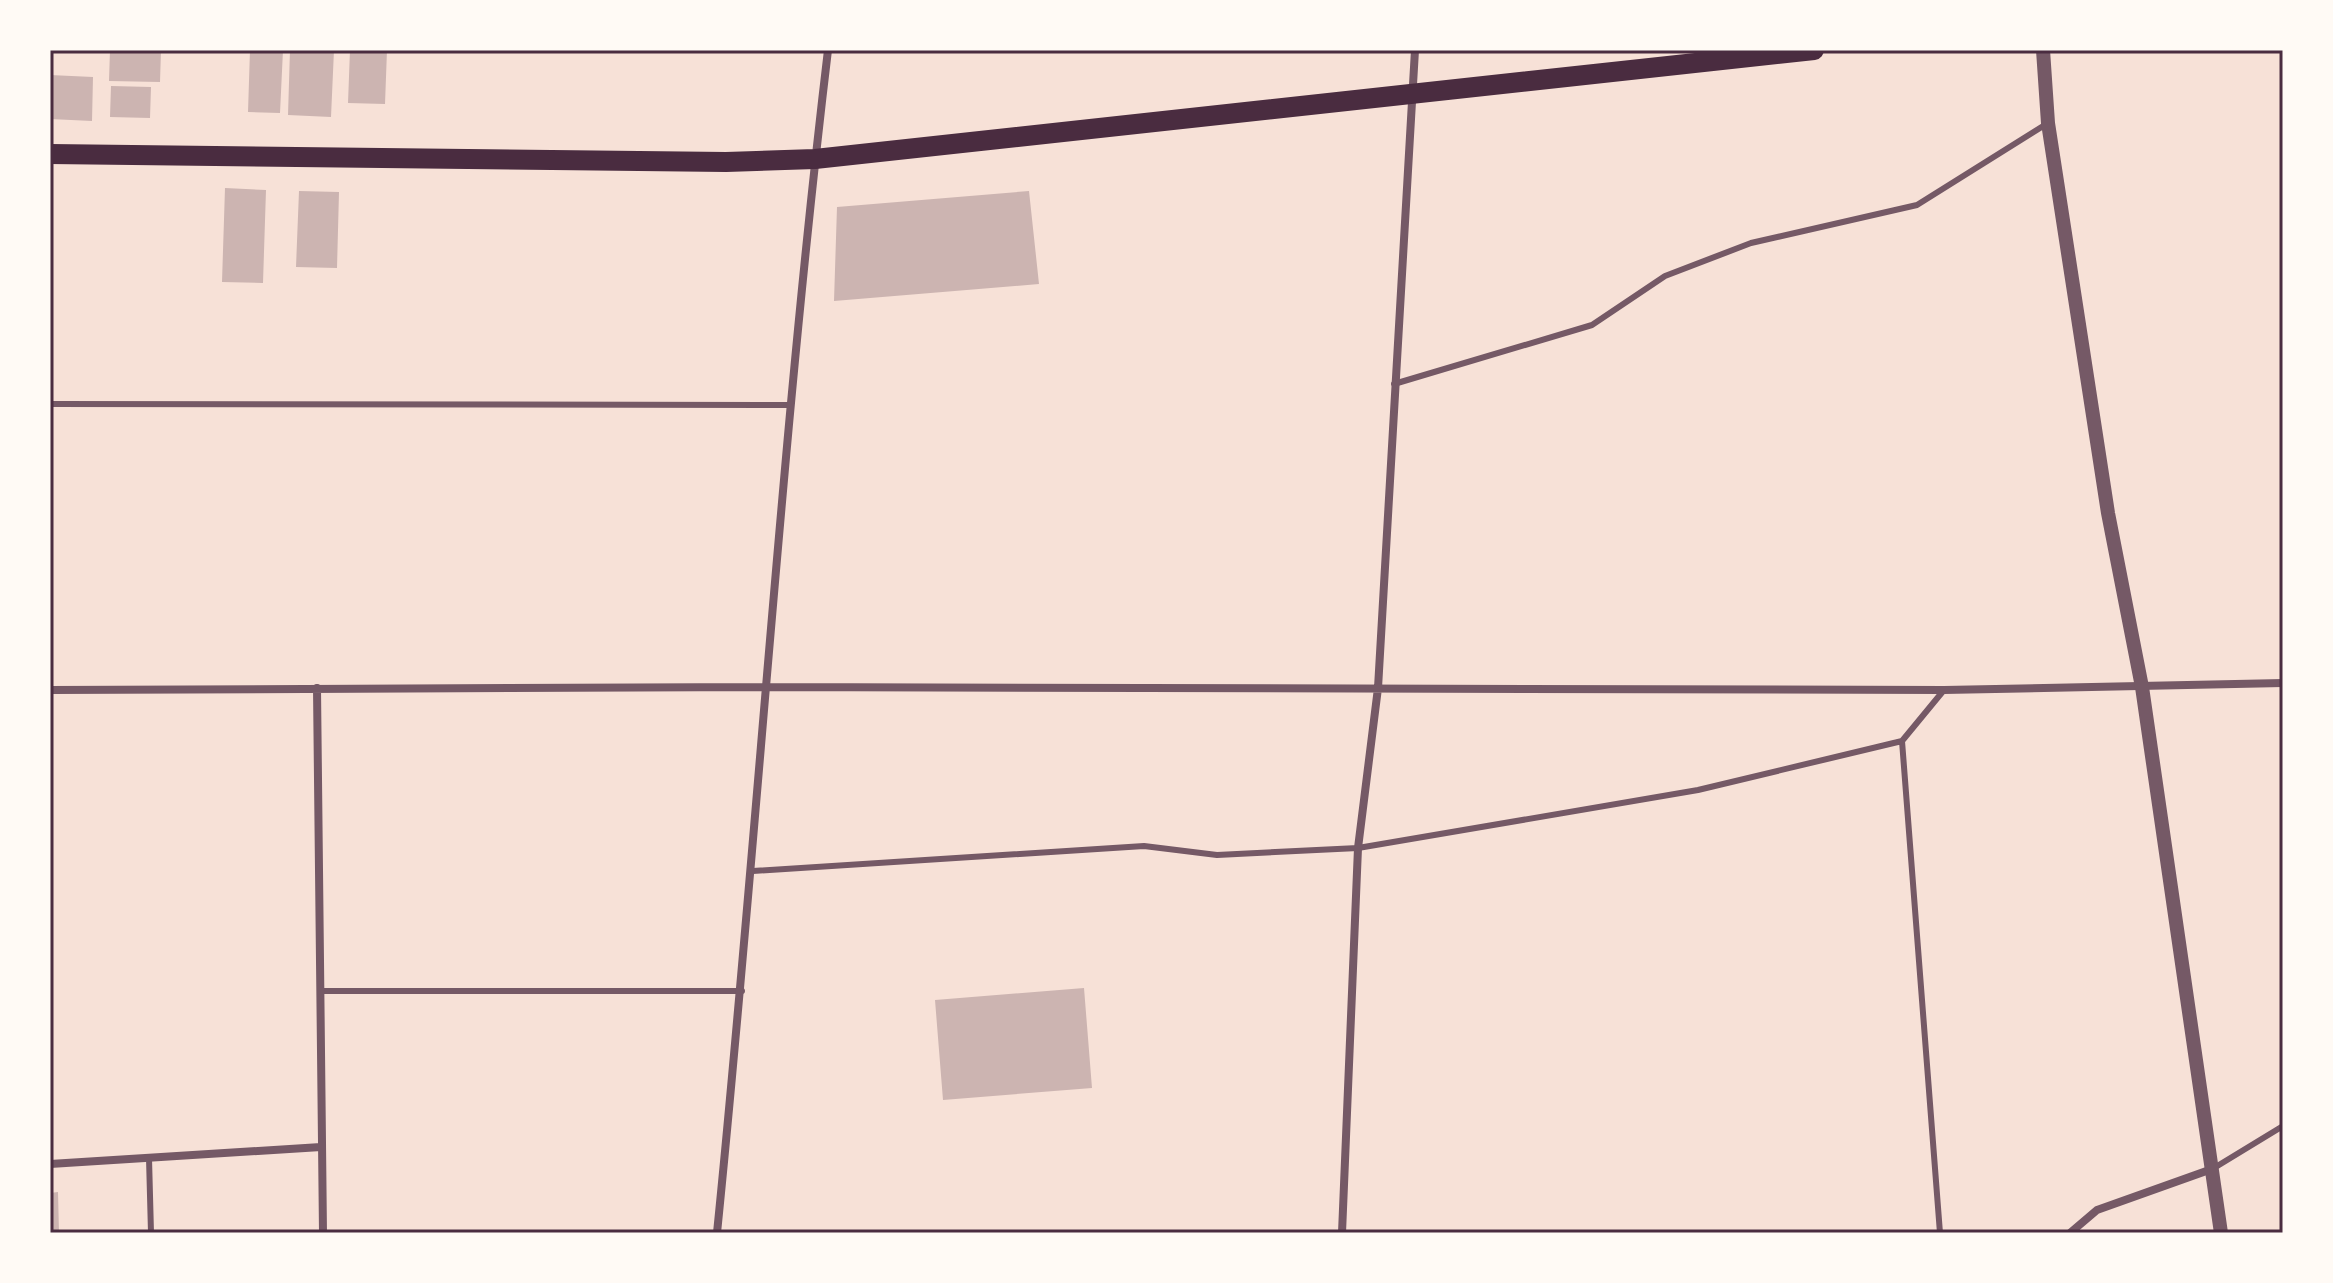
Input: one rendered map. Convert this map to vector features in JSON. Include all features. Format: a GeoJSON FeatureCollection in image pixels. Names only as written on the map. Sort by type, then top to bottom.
{"type":"FeatureCollection","features":[{"type":"Feature","properties":{"kind":"main road"},"geometry":{"type":"LineString","coordinates":[[50,154],[726,162],[815,159],[1814,50]]}},
{"type":"Feature","properties":{"kind":"street"},"geometry":{"type":"LineString","coordinates":[[717,1233],[753,871],[791,405],[828,50]]}},
{"type":"Feature","properties":{"kind":"street"},"geometry":{"type":"LineString","coordinates":[[1342,1233],[1358,848],[1378,688],[1415,50]]}},
{"type":"Feature","properties":{"kind":"street"},"geometry":{"type":"LineString","coordinates":[[2043,50],[2048,123],[2108,513],[2142,687],[2221,1233]]}},
{"type":"Feature","properties":{"kind":"street"},"geometry":{"type":"LineString","coordinates":[[50,690],[768,687],[1944,690],[2283,683]]}},
{"type":"Feature","properties":{"kind":"street"},"geometry":{"type":"LineString","coordinates":[[317,688],[323,1233]]}},
{"type":"Feature","properties":{"kind":"street"},"geometry":{"type":"LineString","coordinates":[[50,1164],[321,1147]]}},
{"type":"Feature","properties":{"kind":"street"},"geometry":{"type":"LineString","coordinates":[[2070,1233],[2097,1210],[2213,1169]]}},
{"type":"Feature","properties":{"kind":"lane"},"geometry":{"type":"LineString","coordinates":[[1394,384],[1592,325],[1665,276],[1751,243],[1917,205],[2048,123]]}},
{"type":"Feature","properties":{"kind":"lane"},"geometry":{"type":"LineString","coordinates":[[50,404],[791,405]]}},
{"type":"Feature","properties":{"kind":"lane"},"geometry":{"type":"LineString","coordinates":[[753,871],[1144,846],[1217,855],[1358,848],[1698,790],[1902,741],[1944,690]]}},
{"type":"Feature","properties":{"kind":"lane"},"geometry":{"type":"LineString","coordinates":[[1902,741],[1940,1233]]}},
{"type":"Feature","properties":{"kind":"lane"},"geometry":{"type":"LineString","coordinates":[[320,991],[742,991]]}},
{"type":"Feature","properties":{"kind":"lane"},"geometry":{"type":"LineString","coordinates":[[2213,1169],[2283,1126]]}},
{"type":"Feature","properties":{"kind":"lane"},"geometry":{"type":"LineString","coordinates":[[149,1158],[151,1233]]}},
{"type":"Feature","properties":{"kind":"building"},"geometry":{"type":"Polygon","coordinates":[[[110,50],[161,50],[160,82],[109,81],[110,50]]]}},
{"type":"Feature","properties":{"kind":"building"},"geometry":{"type":"Polygon","coordinates":[[[250,50],[283,50],[280,113],[248,112],[250,50]]]}},
{"type":"Feature","properties":{"kind":"building"},"geometry":{"type":"Polygon","coordinates":[[[290,50],[334,50],[331,117],[288,115],[290,50]]]}},
{"type":"Feature","properties":{"kind":"building"},"geometry":{"type":"Polygon","coordinates":[[[350,50],[387,50],[385,104],[348,103],[350,50]]]}},
{"type":"Feature","properties":{"kind":"building"},"geometry":{"type":"Polygon","coordinates":[[[50,75],[93,77],[92,121],[50,119],[50,75]]]}},
{"type":"Feature","properties":{"kind":"building"},"geometry":{"type":"Polygon","coordinates":[[[111,86],[151,87],[150,118],[110,117],[111,86]]]}},
{"type":"Feature","properties":{"kind":"building"},"geometry":{"type":"Polygon","coordinates":[[[225,188],[266,190],[263,283],[222,282],[225,188]]]}},
{"type":"Feature","properties":{"kind":"building"},"geometry":{"type":"Polygon","coordinates":[[[299,191],[339,192],[337,268],[296,267],[299,191]]]}},
{"type":"Feature","properties":{"kind":"building"},"geometry":{"type":"Polygon","coordinates":[[[1029,191],[1039,284],[834,301],[837,207],[1029,191]]]}},
{"type":"Feature","properties":{"kind":"building"},"geometry":{"type":"Polygon","coordinates":[[[1084,988],[1092,1088],[943,1100],[935,1000],[1084,988]]]}},
{"type":"Feature","properties":{"kind":"building"},"geometry":{"type":"Polygon","coordinates":[[[58,1192],[59,1233],[50,1233],[50,1193],[58,1192]]]}}]}
